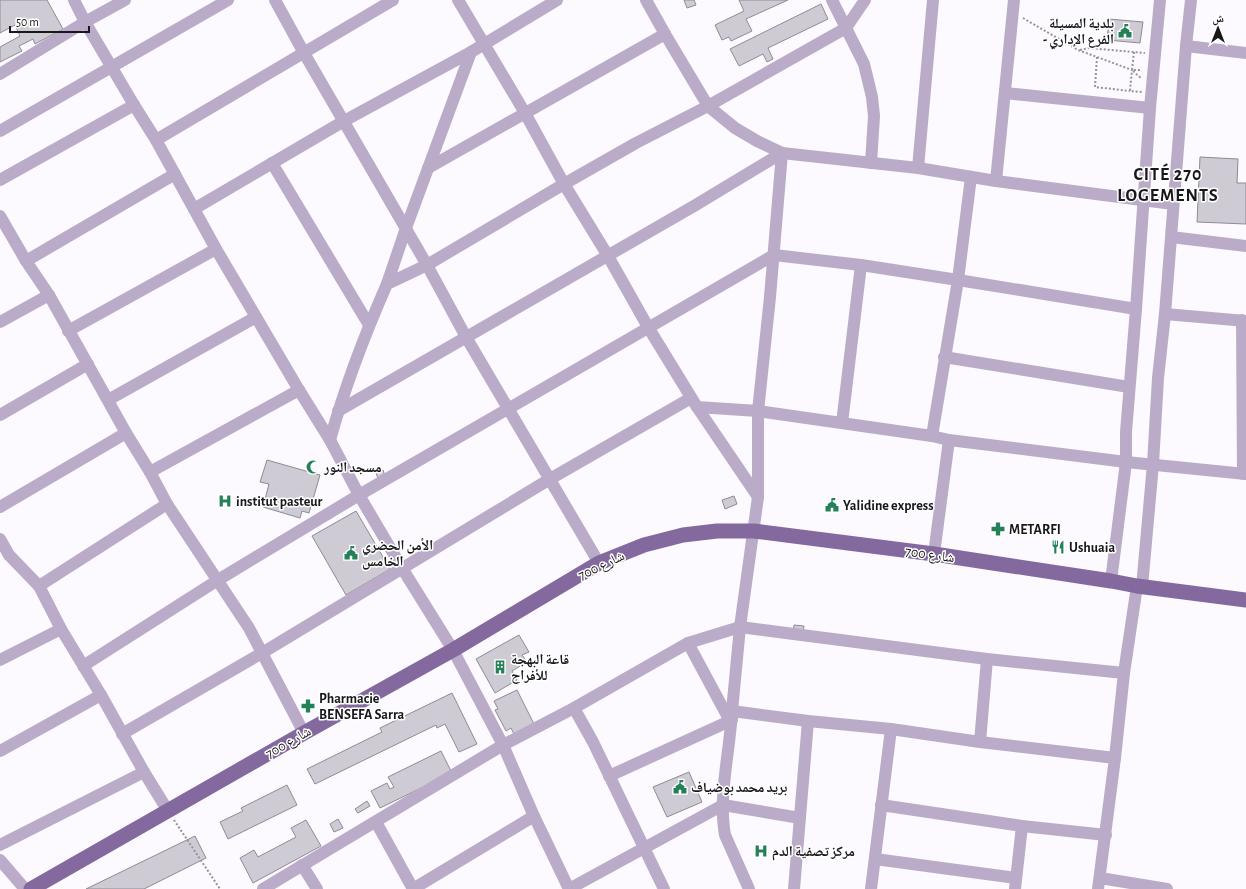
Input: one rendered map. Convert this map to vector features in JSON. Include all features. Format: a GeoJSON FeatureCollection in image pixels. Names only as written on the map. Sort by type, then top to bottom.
{"type":"FeatureCollection","features":[{"type":"Feature","properties":{"kind":"main road","name":"شارع 700"},"geometry":{"type":"LineString","coordinates":[[31,889],[304,733],[453,650],[599,563],[644,545],[683,535],[717,531],[754,531],[934,554],[1139,586],[1246,600]]}},
{"type":"Feature","properties":{"kind":"street"},"geometry":{"type":"LineString","coordinates":[[74,0],[85,22],[156,140],[216,249],[330,440],[359,495],[453,650],[503,745],[534,816],[569,889],[723,805],[800,818]]}},
{"type":"Feature","properties":{"kind":"street"},"geometry":{"type":"LineString","coordinates":[[1,74],[85,22],[125,0]]}},
{"type":"Feature","properties":{"kind":"street"},"geometry":{"type":"LineString","coordinates":[[0,131],[228,0]]}},
{"type":"Feature","properties":{"kind":"street"},"geometry":{"type":"LineString","coordinates":[[275,0],[304,53],[427,265],[466,337],[599,563]]}},
{"type":"Feature","properties":{"kind":"street"},"geometry":{"type":"LineString","coordinates":[[156,140],[394,0]]}},
{"type":"Feature","properties":{"kind":"street"},"geometry":{"type":"LineString","coordinates":[[458,0],[648,327],[694,402],[758,498]]}},
{"type":"Feature","properties":{"kind":"street"},"geometry":{"type":"LineString","coordinates":[[194,209],[344,121],[471,52],[557,0]]}},
{"type":"Feature","properties":{"kind":"street"},"geometry":{"type":"LineString","coordinates":[[646,0],[664,34],[708,106],[735,128],[782,153],[918,168],[996,181],[1173,204]]}},
{"type":"Feature","properties":{"kind":"street"},"geometry":{"type":"LineString","coordinates":[[832,0],[864,64],[872,98],[874,116],[871,163]]}},
{"type":"Feature","properties":{"kind":"street"},"geometry":{"type":"LineString","coordinates":[[387,284],[427,265],[636,143],[708,106],[846,28],[865,0]]}},
{"type":"Feature","properties":{"kind":"street"},"geometry":{"type":"LineString","coordinates":[[918,168],[933,0]]}},
{"type":"Feature","properties":{"kind":"street"},"geometry":{"type":"LineString","coordinates":[[996,181],[1014,0]]}},
{"type":"Feature","properties":{"kind":"street"},"geometry":{"type":"LineString","coordinates":[[1111,581],[1126,462],[1129,387],[1150,108],[1160,0]]}},
{"type":"Feature","properties":{"kind":"street"},"geometry":{"type":"LineString","coordinates":[[1167,889],[1099,884],[1124,673],[1139,586],[1153,464],[1158,378],[1165,314],[1191,0]]}},
{"type":"Feature","properties":{"kind":"street"},"geometry":{"type":"LineString","coordinates":[[428,168],[664,34]]}},
{"type":"Feature","properties":{"kind":"street"},"geometry":{"type":"LineString","coordinates":[[1186,46],[1246,53]]}},
{"type":"Feature","properties":{"kind":"street"},"geometry":{"type":"LineString","coordinates":[[330,440],[338,411],[369,325],[387,284],[471,52]]}},
{"type":"Feature","properties":{"kind":"street"},"geometry":{"type":"LineString","coordinates":[[1005,93],[1150,108]]}},
{"type":"Feature","properties":{"kind":"street"},"geometry":{"type":"LineString","coordinates":[[0,180],[134,105]]}},
{"type":"Feature","properties":{"kind":"street"},"geometry":{"type":"LineString","coordinates":[[749,889],[725,835],[723,805],[740,627],[758,498],[758,411],[774,255],[782,153]]}},
{"type":"Feature","properties":{"kind":"street"},"geometry":{"type":"LineString","coordinates":[[338,411],[608,256],[782,153]]}},
{"type":"Feature","properties":{"kind":"street"},"geometry":{"type":"LineString","coordinates":[[272,163],[369,325]]}},
{"type":"Feature","properties":{"kind":"street"},"geometry":{"type":"LineString","coordinates":[[26,261],[175,174]]}},
{"type":"Feature","properties":{"kind":"street"},"geometry":{"type":"LineString","coordinates":[[932,436],[958,280],[971,177]]}},
{"type":"Feature","properties":{"kind":"street"},"geometry":{"type":"LineString","coordinates":[[0,216],[26,261],[49,295],[126,433],[168,504],[249,628],[304,733]]}},
{"type":"Feature","properties":{"kind":"street"},"geometry":{"type":"LineString","coordinates":[[1171,237],[1246,246]]}},
{"type":"Feature","properties":{"kind":"street"},"geometry":{"type":"LineString","coordinates":[[68,331],[216,249]]}},
{"type":"Feature","properties":{"kind":"street"},"geometry":{"type":"LineString","coordinates":[[83,666],[218,580],[359,495],[774,255],[958,280],[1136,309]]}},
{"type":"Feature","properties":{"kind":"street"},"geometry":{"type":"LineString","coordinates":[[842,423],[861,266]]}},
{"type":"Feature","properties":{"kind":"street"},"geometry":{"type":"LineString","coordinates":[[0,322],[49,295]]}},
{"type":"Feature","properties":{"kind":"street"},"geometry":{"type":"LineString","coordinates":[[122,734],[262,653],[550,479],[694,402],[932,436],[949,440],[1126,462],[1245,474],[1244,320],[1165,314]]}},
{"type":"Feature","properties":{"kind":"street"},"geometry":{"type":"LineString","coordinates":[[108,400],[256,317]]}},
{"type":"Feature","properties":{"kind":"street"},"geometry":{"type":"LineString","coordinates":[[944,357],[1129,387]]}},
{"type":"Feature","properties":{"kind":"street"},"geometry":{"type":"LineString","coordinates":[[0,415],[88,364]]}},
{"type":"Feature","properties":{"kind":"street"},"geometry":{"type":"LineString","coordinates":[[150,472],[299,390]]}},
{"type":"Feature","properties":{"kind":"street"},"geometry":{"type":"LineString","coordinates":[[0,507],[126,433]]}},
{"type":"Feature","properties":{"kind":"street"},"geometry":{"type":"LineString","coordinates":[[934,554],[949,440]]}},
{"type":"Feature","properties":{"kind":"street"},"geometry":{"type":"LineString","coordinates":[[39,586],[168,504]]}},
{"type":"Feature","properties":{"kind":"street"},"geometry":{"type":"LineString","coordinates":[[0,539],[4,557],[39,586],[61,629],[168,811]]}},
{"type":"Feature","properties":{"kind":"street"},"geometry":{"type":"LineString","coordinates":[[262,889],[503,745],[574,708],[688,643],[740,627],[987,659],[1124,673]]}},
{"type":"Feature","properties":{"kind":"street"},"geometry":{"type":"LineString","coordinates":[[0,660],[61,629]]}},
{"type":"Feature","properties":{"kind":"street"},"geometry":{"type":"LineString","coordinates":[[688,643],[731,718]]}},
{"type":"Feature","properties":{"kind":"street"},"geometry":{"type":"LineString","coordinates":[[980,742],[987,659]]}},
{"type":"Feature","properties":{"kind":"street"},"geometry":{"type":"LineString","coordinates":[[0,751],[101,695]]}},
{"type":"Feature","properties":{"kind":"street"},"geometry":{"type":"LineString","coordinates":[[574,708],[610,776],[664,889]]}},
{"type":"Feature","properties":{"kind":"street"},"geometry":{"type":"LineString","coordinates":[[610,776],[731,718],[808,720],[891,729],[980,742],[1115,758]]}},
{"type":"Feature","properties":{"kind":"street"},"geometry":{"type":"LineString","coordinates":[[794,889],[808,720]]}},
{"type":"Feature","properties":{"kind":"street"},"geometry":{"type":"LineString","coordinates":[[871,889],[891,729]]}},
{"type":"Feature","properties":{"kind":"street"},"geometry":{"type":"LineString","coordinates":[[0,845],[144,772]]}},
{"type":"Feature","properties":{"kind":"street"},"geometry":{"type":"LineString","coordinates":[[881,805],[1022,826],[1106,835]]}},
{"type":"Feature","properties":{"kind":"street"},"geometry":{"type":"LineString","coordinates":[[376,822],[413,889],[534,816]]}},
{"type":"Feature","properties":{"kind":"street"},"geometry":{"type":"LineString","coordinates":[[875,859],[1015,884],[1022,826]]}},
{"type":"Feature","properties":{"kind":"street"},"geometry":{"type":"LineString","coordinates":[[0,860],[25,889]]}},
{"type":"Feature","properties":{"kind":"street"},"geometry":{"type":"LineString","coordinates":[[302,864],[317,889]]}},
{"type":"Feature","properties":{"kind":"path"},"geometry":{"type":"LineString","coordinates":[[1013,12],[1078,50],[1132,70],[1145,70]]}},
{"type":"Feature","properties":{"kind":"path"},"geometry":{"type":"LineString","coordinates":[[1078,50],[1090,48],[1147,53]]}},
{"type":"Feature","properties":{"kind":"path"},"geometry":{"type":"LineString","coordinates":[[1130,91],[1134,52]]}},
{"type":"Feature","properties":{"kind":"path"},"geometry":{"type":"LineString","coordinates":[[1097,57],[1095,87],[1142,92],[1148,101],[1150,108]]}},
{"type":"Feature","properties":{"kind":"path"},"geometry":{"type":"LineString","coordinates":[[168,811],[220,889]]}},
{"type":"Feature","properties":{"kind":"building"},"geometry":{"type":"Polygon","coordinates":[[[0,0],[47,0],[63,29],[35,44],[33,39],[19,46],[22,51],[0,62],[0,47],[20,36],[15,25],[0,33],[0,0]]]}},
{"type":"Feature","properties":{"kind":"building"},"geometry":{"type":"Polygon","coordinates":[[[684,0],[694,0],[696,5],[687,8],[684,0]]]}},
{"type":"Feature","properties":{"kind":"building"},"geometry":{"type":"Polygon","coordinates":[[[739,0],[788,0],[746,19],[752,31],[731,41],[729,37],[722,40],[715,25],[744,11],[739,0]]]}},
{"type":"Feature","properties":{"kind":"building"},"geometry":{"type":"Polygon","coordinates":[[[821,4],[828,19],[768,48],[773,59],[767,62],[763,54],[739,66],[730,49],[821,4]]]}},
{"type":"Feature","properties":{"kind":"building","name":"بلدية المسيلة - الفرع الإداري"},"geometry":{"type":"Polygon","coordinates":[[[1109,19],[1143,22],[1140,43],[1107,40],[1109,19]]]}},
{"type":"Feature","properties":{"kind":"building"},"geometry":{"type":"Polygon","coordinates":[[[1200,157],[1238,159],[1237,183],[1246,183],[1246,224],[1197,222],[1200,157]]]}},
{"type":"Feature","properties":{"kind":"building"},"geometry":{"type":"Polygon","coordinates":[[[267,460],[320,475],[309,513],[302,511],[300,518],[263,507],[269,484],[260,482],[267,460]]]}},
{"type":"Feature","properties":{"kind":"building"},"geometry":{"type":"Polygon","coordinates":[[[383,470],[386,479],[379,481],[376,473],[383,470]]]}},
{"type":"Feature","properties":{"kind":"building"},"geometry":{"type":"Polygon","coordinates":[[[734,496],[737,504],[725,509],[722,500],[734,496]]]}},
{"type":"Feature","properties":{"kind":"building","name":"الأمن الحضري الخامس"},"geometry":{"type":"Polygon","coordinates":[[[356,511],[390,569],[346,595],[312,536],[356,511]]]}},
{"type":"Feature","properties":{"kind":"building"},"geometry":{"type":"Polygon","coordinates":[[[794,625],[804,626],[803,634],[793,633],[794,625]]]}},
{"type":"Feature","properties":{"kind":"building","name":"قاعة البهجة للأفراح"},"geometry":{"type":"Polygon","coordinates":[[[519,635],[529,652],[522,655],[527,662],[512,671],[517,680],[495,693],[476,659],[519,635]]]}},
{"type":"Feature","properties":{"kind":"building"},"geometry":{"type":"Polygon","coordinates":[[[517,690],[534,724],[514,734],[511,728],[506,731],[495,710],[498,709],[494,701],[517,690]]]}},
{"type":"Feature","properties":{"kind":"building"},"geometry":{"type":"Polygon","coordinates":[[[452,693],[477,744],[459,752],[445,724],[437,728],[436,725],[315,784],[307,769],[382,732],[380,728],[452,693]]]}},
{"type":"Feature","properties":{"kind":"building"},"geometry":{"type":"Polygon","coordinates":[[[441,751],[452,773],[380,808],[371,791],[387,783],[390,789],[394,787],[388,777],[441,751]]]}},
{"type":"Feature","properties":{"kind":"building"},"geometry":{"type":"Polygon","coordinates":[[[689,772],[702,802],[667,817],[653,787],[689,772]]]}},
{"type":"Feature","properties":{"kind":"building"},"geometry":{"type":"Polygon","coordinates":[[[287,785],[297,805],[228,839],[220,822],[243,811],[241,808],[287,785]]]}},
{"type":"Feature","properties":{"kind":"building"},"geometry":{"type":"Polygon","coordinates":[[[367,801],[370,806],[358,813],[355,809],[367,801]]]}},
{"type":"Feature","properties":{"kind":"building"},"geometry":{"type":"Polygon","coordinates":[[[338,819],[343,828],[334,832],[330,824],[338,819]]]}},
{"type":"Feature","properties":{"kind":"building"},"geometry":{"type":"Polygon","coordinates":[[[306,820],[321,846],[253,883],[240,858],[254,850],[258,857],[296,837],[291,828],[306,820]]]}},
{"type":"Feature","properties":{"kind":"building"},"geometry":{"type":"Polygon","coordinates":[[[195,836],[206,858],[144,889],[86,889],[195,836]]]}},
{"type":"Feature","properties":{"kind":"place","name":"بلدية المسيلة - الفرع الإداري"},"geometry":{"type":"Point","coordinates":[1125,31]}},
{"type":"Feature","properties":{"kind":"place","name":"مسجد النور"},"geometry":{"type":"Point","coordinates":[313,467]}},
{"type":"Feature","properties":{"kind":"place","name":"institut pasteur"},"geometry":{"type":"Point","coordinates":[225,501]}},
{"type":"Feature","properties":{"kind":"place","name":"Yalidine express"},"geometry":{"type":"Point","coordinates":[832,505]}},
{"type":"Feature","properties":{"kind":"place","name":"METARFI"},"geometry":{"type":"Point","coordinates":[998,529]}},
{"type":"Feature","properties":{"kind":"place","name":"Ushuaia"},"geometry":{"type":"Point","coordinates":[1058,547]}},
{"type":"Feature","properties":{"kind":"place","name":"الأمن الحضري الخامس"},"geometry":{"type":"Point","coordinates":[351,553]}},
{"type":"Feature","properties":{"kind":"place","name":"قاعة البهجة للأفراح"},"geometry":{"type":"Point","coordinates":[500,667]}},
{"type":"Feature","properties":{"kind":"place","name":"Pharmacie BENSEFA Sarra"},"geometry":{"type":"Point","coordinates":[308,706]}},
{"type":"Feature","properties":{"kind":"place","name":"بريد محمد بوضياف"},"geometry":{"type":"Point","coordinates":[680,787]}},
{"type":"Feature","properties":{"kind":"place","name":"مركز تصفية الدم"},"geometry":{"type":"Point","coordinates":[761,851]}},
{"type":"Feature","properties":{"kind":"district","name":"CITÉ 270 LOGEMENTS"},"geometry":{"type":"Point","coordinates":[1168,184]}}]}
